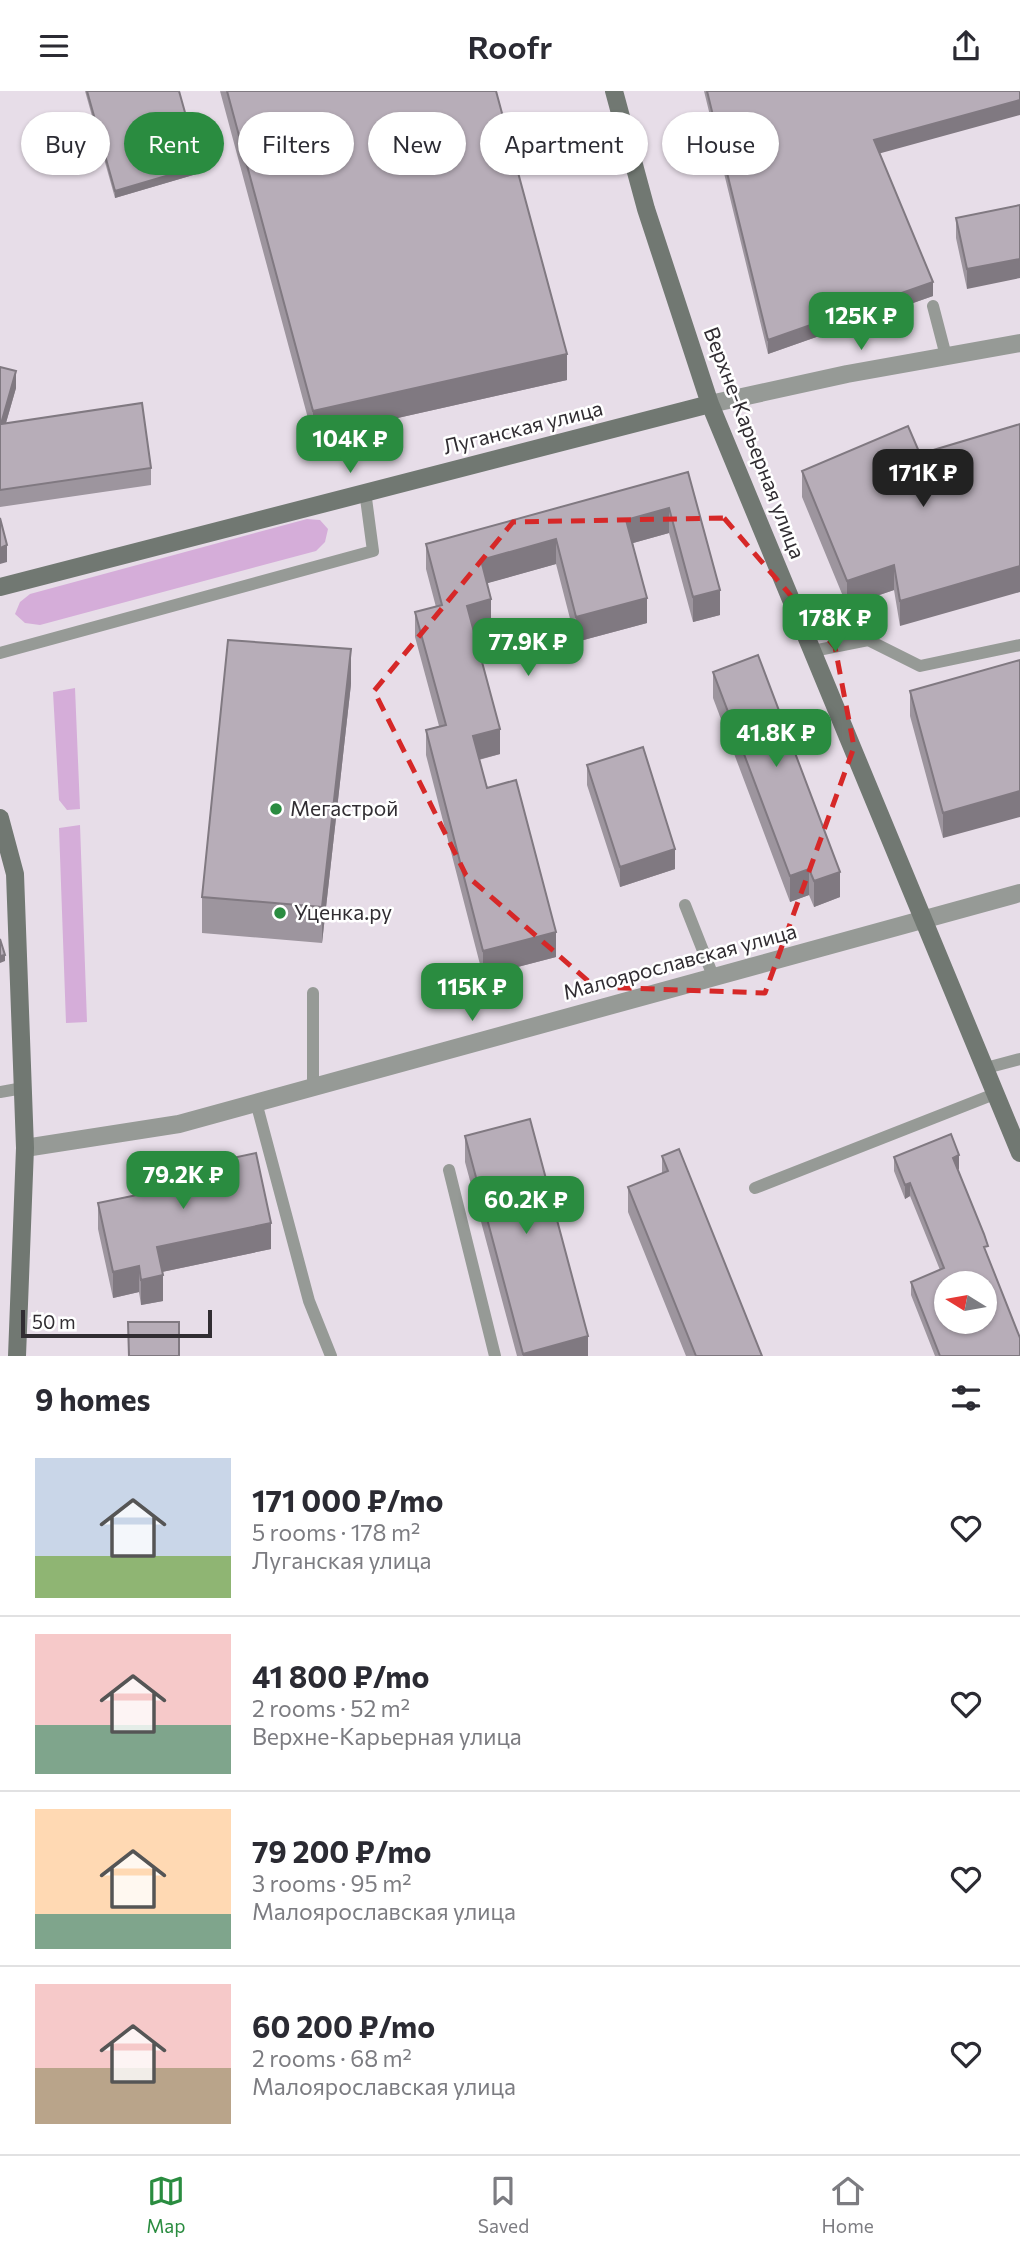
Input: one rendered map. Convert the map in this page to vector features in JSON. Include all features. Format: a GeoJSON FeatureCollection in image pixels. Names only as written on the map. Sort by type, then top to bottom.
{"type":"FeatureCollection","features":[{"type":"Feature","properties":{"kind":"street","name":"Верхне-Карьерная улица"},"geometry":{"type":"LineString","coordinates":[[614,91],[646,209],[710,404],[1020,1153]]}},
{"type":"Feature","properties":{"kind":"street","name":"Луганская улица"},"geometry":{"type":"LineString","coordinates":[[0,587],[710,404],[1020,343]]}},
{"type":"Feature","properties":{"kind":"street"},"geometry":{"type":"LineString","coordinates":[[0,817],[15,874],[25,1148],[17,1356]]}},
{"type":"Feature","properties":{"kind":"street","name":"Малоярославская улица"},"geometry":{"type":"LineString","coordinates":[[25,1148],[179,1124],[1020,893]]}},
{"type":"Feature","properties":{"kind":"lane"},"geometry":{"type":"LineString","coordinates":[[933,306],[946,356]]}},
{"type":"Feature","properties":{"kind":"lane"},"geometry":{"type":"LineString","coordinates":[[0,653],[373,551],[365,491]]}},
{"type":"Feature","properties":{"kind":"lane"},"geometry":{"type":"LineString","coordinates":[[813,652],[868,640],[920,666],[1020,646]]}},
{"type":"Feature","properties":{"kind":"lane"},"geometry":{"type":"LineString","coordinates":[[685,905],[713,976]]}},
{"type":"Feature","properties":{"kind":"lane"},"geometry":{"type":"LineString","coordinates":[[313,993],[313,1087]]}},
{"type":"Feature","properties":{"kind":"lane"},"geometry":{"type":"LineString","coordinates":[[986,1068],[1020,1059]]}},
{"type":"Feature","properties":{"kind":"lane"},"geometry":{"type":"LineString","coordinates":[[0,1092],[23,1088]]}},
{"type":"Feature","properties":{"kind":"lane"},"geometry":{"type":"LineString","coordinates":[[755,1188],[997,1093]]}},
{"type":"Feature","properties":{"kind":"lane"},"geometry":{"type":"LineString","coordinates":[[256,1102],[309,1301],[331,1356]]}},
{"type":"Feature","properties":{"kind":"lane"},"geometry":{"type":"LineString","coordinates":[[449,1170],[495,1356]]}},
{"type":"Feature","properties":{"kind":"highlighted area"},"geometry":{"type":"Polygon","coordinates":[[[724,518],[835,647],[854,747],[765,993],[595,987],[466,875],[374,691],[513,522],[724,518]]]}},
{"type":"Feature","properties":{"kind":"shaded area"},"geometry":{"type":"Polygon","coordinates":[[[307,519],[320,520],[328,529],[325,542],[316,551],[40,625],[25,623],[15,614],[20,602],[30,594],[307,519]]]}},
{"type":"Feature","properties":{"kind":"shaded area"},"geometry":{"type":"Polygon","coordinates":[[[75,688],[80,809],[67,810],[59,800],[53,692],[75,688]]]}},
{"type":"Feature","properties":{"kind":"shaded area"},"geometry":{"type":"Polygon","coordinates":[[[80,825],[87,1022],[66,1023],[59,828],[80,825]]]}},
{"type":"Feature","properties":{"kind":"building"},"geometry":{"type":"Polygon","coordinates":[[[87,91],[179,91],[185,112],[124,112],[124,175],[169,175],[115,191],[110,173],[110,112],[93,112],[87,91]]]}},
{"type":"Feature","properties":{"kind":"building"},"geometry":{"type":"Polygon","coordinates":[[[227,91],[496,91],[502,112],[480,112],[480,175],[519,175],[567,354],[313,411],[250,175],[354,175],[354,112],[238,112],[238,132],[227,91]]]}},
{"type":"Feature","properties":{"kind":"building"},"geometry":{"type":"Polygon","coordinates":[[[707,91],[1020,91],[1020,100],[874,140],[933,282],[768,340],[728,175],[779,175],[779,112],[712,112],[707,91]]]}},
{"type":"Feature","properties":{"kind":"building"},"geometry":{"type":"Polygon","coordinates":[[[1020,205],[1020,259],[967,269],[956,218],[1020,205]]]}},
{"type":"Feature","properties":{"kind":"building"},"geometry":{"type":"Polygon","coordinates":[[[0,367],[16,371],[1,424],[142,403],[151,468],[0,490],[0,367]]]}},
{"type":"Feature","properties":{"kind":"building"},"geometry":{"type":"Polygon","coordinates":[[[1020,424],[1020,566],[900,601],[894,565],[847,581],[802,471],[908,426],[920,454],[1020,424]]]}},
{"type":"Feature","properties":{"kind":"building"},"geometry":{"type":"Polygon","coordinates":[[[688,472],[720,590],[693,597],[669,508],[626,520],[647,598],[576,617],[556,539],[481,560],[491,599],[467,606],[500,729],[473,736],[487,788],[516,780],[556,932],[483,951],[426,730],[446,725],[415,612],[442,605],[426,544],[688,472]]]}},
{"type":"Feature","properties":{"kind":"building"},"geometry":{"type":"Polygon","coordinates":[[[0,518],[7,545],[0,548],[0,518]]]}},
{"type":"Feature","properties":{"kind":"building","name":"Мегастрой"},"geometry":{"type":"Polygon","coordinates":[[[228,640],[351,649],[322,907],[202,897],[228,640]]]}},
{"type":"Feature","properties":{"kind":"building"},"geometry":{"type":"Polygon","coordinates":[[[758,655],[840,872],[814,881],[809,869],[790,876],[713,672],[758,655]]]}},
{"type":"Feature","properties":{"kind":"building"},"geometry":{"type":"Polygon","coordinates":[[[1020,660],[1020,791],[943,813],[910,691],[1020,660]]]}},
{"type":"Feature","properties":{"kind":"building"},"geometry":{"type":"Polygon","coordinates":[[[643,747],[675,849],[620,867],[587,765],[643,747]]]}},
{"type":"Feature","properties":{"kind":"building"},"geometry":{"type":"Polygon","coordinates":[[[0,939],[5,955],[0,956],[0,939]]]}},
{"type":"Feature","properties":{"kind":"building"},"geometry":{"type":"Polygon","coordinates":[[[530,1119],[588,1336],[523,1354],[465,1136],[530,1119]]]}},
{"type":"Feature","properties":{"kind":"building"},"geometry":{"type":"Polygon","coordinates":[[[951,1134],[959,1155],[953,1158],[984,1234],[988,1246],[984,1247],[993,1271],[937,1271],[944,1268],[910,1183],[905,1185],[894,1157],[951,1134]]]}},
{"type":"Feature","properties":{"kind":"building"},"geometry":{"type":"Polygon","coordinates":[[[679,1149],[762,1356],[696,1356],[628,1187],[668,1171],[662,1156],[679,1149]]]}},
{"type":"Feature","properties":{"kind":"building"},"geometry":{"type":"Polygon","coordinates":[[[256,1153],[271,1223],[157,1247],[163,1275],[141,1280],[139,1266],[113,1272],[98,1203],[142,1194],[139,1178],[256,1153]]]}},
{"type":"Feature","properties":{"kind":"building"},"geometry":{"type":"Polygon","coordinates":[[[934,1272],[934,1334],[997,1334],[998,1282],[1020,1338],[1020,1356],[940,1356],[911,1282],[934,1272]]]}},
{"type":"Feature","properties":{"kind":"building"},"geometry":{"type":"Polygon","coordinates":[[[128,1322],[179,1322],[179,1356],[129,1356],[128,1322]]]}},
{"type":"Feature","properties":{"kind":"place","name":"Мегастрой"},"geometry":{"type":"Point","coordinates":[276,809]}},
{"type":"Feature","properties":{"kind":"place","name":"Уценка.ру"},"geometry":{"type":"Point","coordinates":[280,913]}}]}
